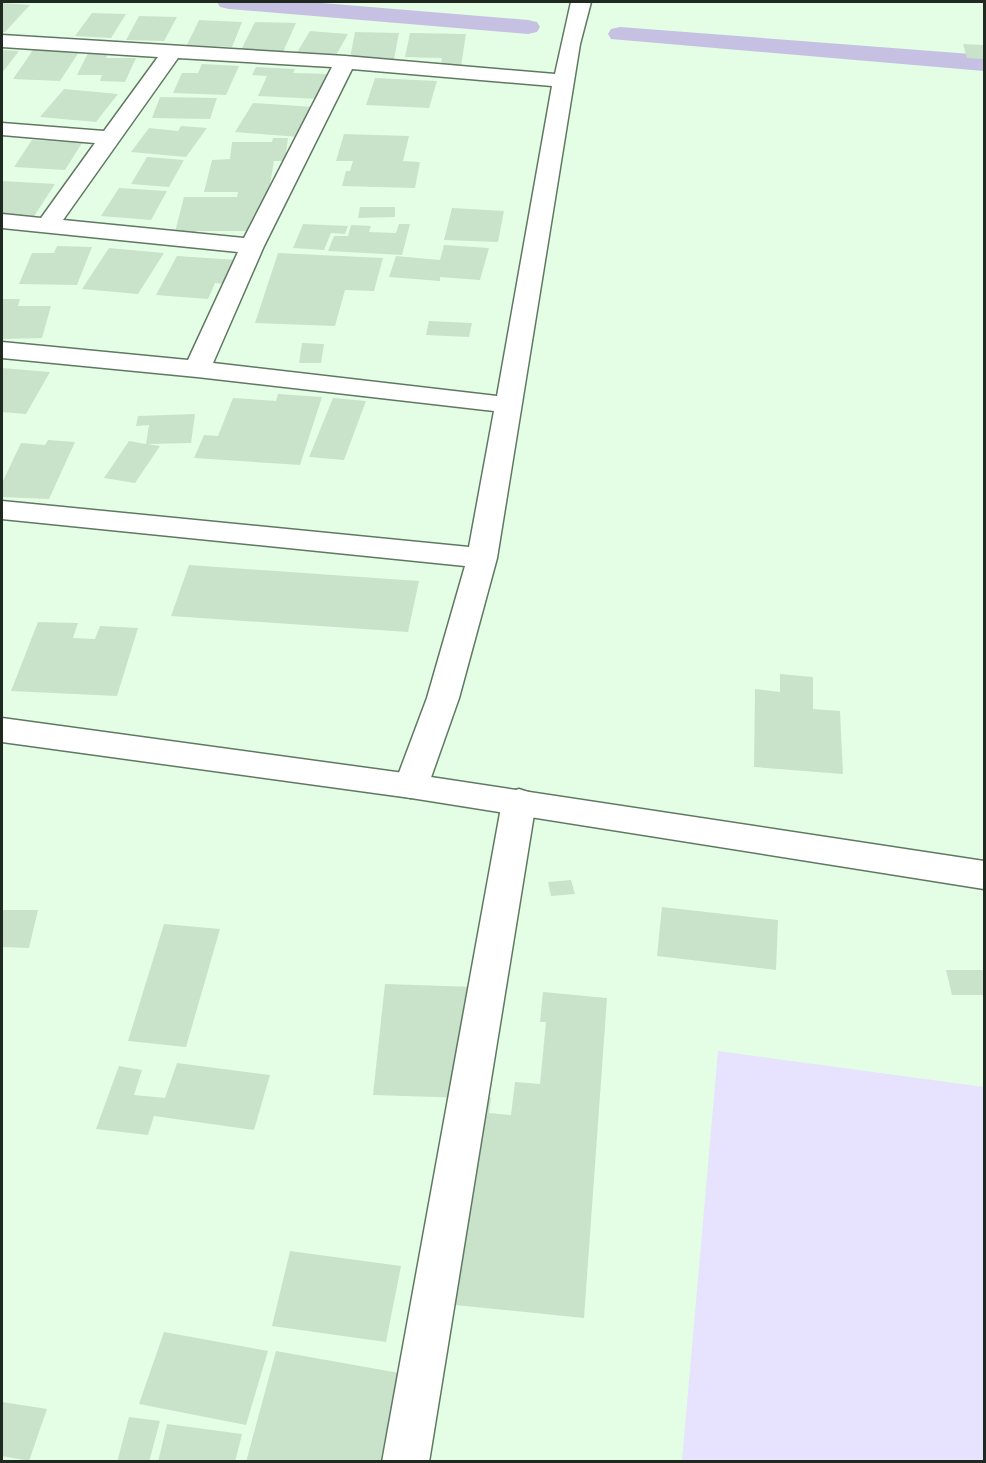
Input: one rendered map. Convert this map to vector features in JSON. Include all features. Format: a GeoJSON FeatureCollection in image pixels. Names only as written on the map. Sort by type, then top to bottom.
{"type":"FeatureCollection","features":[{"type":"Feature","properties":{"kind":"street"},"geometry":{"type":"LineString","coordinates":[[411,786],[443,698],[482,558],[570,44],[578,10]]}},
{"type":"Feature","properties":{"kind":"street"},"geometry":{"type":"LineString","coordinates":[[2,41],[345,62],[564,81]]}},
{"type":"Feature","properties":{"kind":"street"},"geometry":{"type":"LineString","coordinates":[[48,225],[171,53]]}},
{"type":"Feature","properties":{"kind":"street"},"geometry":{"type":"LineString","coordinates":[[197,369],[252,246],[345,62]]}},
{"type":"Feature","properties":{"kind":"street"},"geometry":{"type":"LineString","coordinates":[[2,129],[110,138]]}},
{"type":"Feature","properties":{"kind":"street"},"geometry":{"type":"LineString","coordinates":[[2,221],[252,246]]}},
{"type":"Feature","properties":{"kind":"street"},"geometry":{"type":"LineString","coordinates":[[2,350],[197,369],[508,405]]}},
{"type":"Feature","properties":{"kind":"street"},"geometry":{"type":"LineString","coordinates":[[2,510],[482,558]]}},
{"type":"Feature","properties":{"kind":"street"},"geometry":{"type":"LineString","coordinates":[[2,730],[411,786],[984,875]]}},
{"type":"Feature","properties":{"kind":"street"},"geometry":{"type":"LineString","coordinates":[[405,1461],[519,802]]}},
{"type":"Feature","properties":{"kind":"shaded area"},"geometry":{"type":"Polygon","coordinates":[[[718,1051],[984,1087],[984,1461],[682,1461],[718,1051]]]}},
{"type":"Feature","properties":{"kind":"building"},"geometry":{"type":"Polygon","coordinates":[[[2,3],[30,5],[5,32],[2,32],[2,3]]]}},
{"type":"Feature","properties":{"kind":"building"},"geometry":{"type":"Polygon","coordinates":[[[92,13],[126,14],[111,38],[75,36],[92,13]]]}},
{"type":"Feature","properties":{"kind":"building"},"geometry":{"type":"Polygon","coordinates":[[[139,16],[177,17],[164,41],[126,40],[139,16]]]}},
{"type":"Feature","properties":{"kind":"building"},"geometry":{"type":"Polygon","coordinates":[[[199,20],[242,22],[232,47],[187,45],[199,20]]]}},
{"type":"Feature","properties":{"kind":"building"},"geometry":{"type":"Polygon","coordinates":[[[255,22],[296,23],[283,52],[241,50],[255,22]]]}},
{"type":"Feature","properties":{"kind":"building"},"geometry":{"type":"Polygon","coordinates":[[[310,31],[348,34],[335,57],[296,54],[310,31]]]}},
{"type":"Feature","properties":{"kind":"building"},"geometry":{"type":"Polygon","coordinates":[[[355,32],[399,33],[394,59],[350,58],[355,32]]]}},
{"type":"Feature","properties":{"kind":"building"},"geometry":{"type":"Polygon","coordinates":[[[410,33],[466,34],[461,66],[441,65],[442,58],[405,57],[410,33]]]}},
{"type":"Feature","properties":{"kind":"building"},"geometry":{"type":"Polygon","coordinates":[[[963,44],[984,45],[984,59],[967,58],[963,44]]]}},
{"type":"Feature","properties":{"kind":"building"},"geometry":{"type":"Polygon","coordinates":[[[2,50],[19,51],[2,73],[2,50]]]}},
{"type":"Feature","properties":{"kind":"building"},"geometry":{"type":"Polygon","coordinates":[[[33,50],[79,52],[60,81],[13,79],[33,50]]]}},
{"type":"Feature","properties":{"kind":"building"},"geometry":{"type":"Polygon","coordinates":[[[88,53],[108,53],[106,58],[136,58],[125,82],[100,81],[102,75],[77,75],[88,53]]]}},
{"type":"Feature","properties":{"kind":"building"},"geometry":{"type":"Polygon","coordinates":[[[202,64],[239,66],[226,95],[173,93],[182,73],[198,73],[202,64]]]}},
{"type":"Feature","properties":{"kind":"building"},"geometry":{"type":"Polygon","coordinates":[[[256,67],[295,69],[293,73],[329,74],[319,99],[258,96],[267,76],[252,75],[256,67]]]}},
{"type":"Feature","properties":{"kind":"building"},"geometry":{"type":"Polygon","coordinates":[[[375,78],[437,81],[429,108],[366,105],[375,78]]]}},
{"type":"Feature","properties":{"kind":"building"},"geometry":{"type":"Polygon","coordinates":[[[64,89],[118,94],[96,122],[40,117],[64,89]]]}},
{"type":"Feature","properties":{"kind":"building"},"geometry":{"type":"Polygon","coordinates":[[[160,97],[217,98],[210,119],[152,118],[160,97]]]}},
{"type":"Feature","properties":{"kind":"building"},"geometry":{"type":"Polygon","coordinates":[[[253,103],[314,107],[299,137],[235,132],[253,103]]]}},
{"type":"Feature","properties":{"kind":"building"},"geometry":{"type":"Polygon","coordinates":[[[181,126],[207,128],[186,157],[131,152],[149,128],[178,131],[181,126]]]}},
{"type":"Feature","properties":{"kind":"building"},"geometry":{"type":"Polygon","coordinates":[[[344,134],[409,136],[403,161],[420,162],[415,188],[342,186],[346,171],[350,171],[353,161],[336,161],[344,134]]]}},
{"type":"Feature","properties":{"kind":"building"},"geometry":{"type":"Polygon","coordinates":[[[273,138],[288,138],[285,161],[274,161],[262,231],[196,231],[195,236],[174,236],[184,197],[237,197],[238,192],[204,192],[212,160],[230,159],[232,142],[272,142],[273,138]]]}},
{"type":"Feature","properties":{"kind":"building"},"geometry":{"type":"Polygon","coordinates":[[[32,140],[82,143],[65,170],[14,167],[32,140]]]}},
{"type":"Feature","properties":{"kind":"building"},"geometry":{"type":"Polygon","coordinates":[[[147,157],[184,160],[169,187],[131,184],[147,157]]]}},
{"type":"Feature","properties":{"kind":"building"},"geometry":{"type":"Polygon","coordinates":[[[3,181],[55,184],[31,221],[2,219],[3,181]]]}},
{"type":"Feature","properties":{"kind":"building"},"geometry":{"type":"Polygon","coordinates":[[[119,188],[167,191],[151,220],[101,216],[119,188]]]}},
{"type":"Feature","properties":{"kind":"building"},"geometry":{"type":"Polygon","coordinates":[[[360,207],[395,207],[395,217],[358,218],[360,207]]]}},
{"type":"Feature","properties":{"kind":"building"},"geometry":{"type":"Polygon","coordinates":[[[452,208],[504,211],[498,242],[444,240],[452,208]]]}},
{"type":"Feature","properties":{"kind":"building"},"geometry":{"type":"Polygon","coordinates":[[[303,224],[348,226],[345,234],[331,233],[324,250],[293,248],[303,224]]]}},
{"type":"Feature","properties":{"kind":"building"},"geometry":{"type":"Polygon","coordinates":[[[399,224],[410,224],[402,255],[328,251],[334,236],[348,236],[351,225],[371,226],[369,232],[396,233],[399,224]]]}},
{"type":"Feature","properties":{"kind":"building"},"geometry":{"type":"Polygon","coordinates":[[[444,245],[489,248],[480,280],[440,277],[440,281],[389,277],[396,256],[440,260],[444,245]]]}},
{"type":"Feature","properties":{"kind":"building"},"geometry":{"type":"Polygon","coordinates":[[[57,246],[92,247],[77,285],[19,284],[32,253],[54,253],[57,246]]]}},
{"type":"Feature","properties":{"kind":"building"},"geometry":{"type":"Polygon","coordinates":[[[109,248],[164,253],[138,294],[82,289],[109,248]]]}},
{"type":"Feature","properties":{"kind":"building"},"geometry":{"type":"Polygon","coordinates":[[[278,253],[383,258],[374,291],[345,290],[335,326],[255,323],[278,253]]]}},
{"type":"Feature","properties":{"kind":"building"},"geometry":{"type":"Polygon","coordinates":[[[177,256],[238,260],[226,284],[215,283],[208,299],[156,295],[177,256]]]}},
{"type":"Feature","properties":{"kind":"building"},"geometry":{"type":"Polygon","coordinates":[[[2,299],[20,299],[18,306],[51,306],[42,338],[2,339],[2,299]]]}},
{"type":"Feature","properties":{"kind":"building"},"geometry":{"type":"Polygon","coordinates":[[[429,321],[472,323],[469,337],[426,335],[429,321]]]}},
{"type":"Feature","properties":{"kind":"building"},"geometry":{"type":"Polygon","coordinates":[[[302,343],[324,344],[321,363],[299,363],[302,343]]]}},
{"type":"Feature","properties":{"kind":"building"},"geometry":{"type":"Polygon","coordinates":[[[2,368],[50,372],[26,414],[2,412],[2,368]]]}},
{"type":"Feature","properties":{"kind":"building"},"geometry":{"type":"Polygon","coordinates":[[[278,394],[322,397],[300,465],[194,458],[204,435],[218,436],[233,398],[276,401],[278,394]]]}},
{"type":"Feature","properties":{"kind":"building"},"geometry":{"type":"Polygon","coordinates":[[[333,398],[366,401],[344,460],[309,457],[333,398]]]}},
{"type":"Feature","properties":{"kind":"building"},"geometry":{"type":"Polygon","coordinates":[[[195,414],[191,443],[147,444],[160,446],[135,483],[104,478],[129,441],[146,444],[149,425],[136,426],[138,416],[195,414]]]}},
{"type":"Feature","properties":{"kind":"building"},"geometry":{"type":"Polygon","coordinates":[[[48,440],[75,442],[49,499],[2,497],[2,483],[21,443],[45,445],[48,440]]]}},
{"type":"Feature","properties":{"kind":"building"},"geometry":{"type":"Polygon","coordinates":[[[189,565],[419,581],[408,632],[171,616],[189,565]]]}},
{"type":"Feature","properties":{"kind":"building"},"geometry":{"type":"Polygon","coordinates":[[[38,622],[78,623],[73,638],[95,639],[100,626],[138,628],[117,696],[11,691],[38,622]]]}},
{"type":"Feature","properties":{"kind":"building"},"geometry":{"type":"Polygon","coordinates":[[[780,674],[813,677],[813,709],[840,711],[843,774],[754,767],[755,689],[780,692],[780,674]]]}},
{"type":"Feature","properties":{"kind":"building"},"geometry":{"type":"Polygon","coordinates":[[[571,880],[575,894],[551,896],[548,882],[571,880]]]}},
{"type":"Feature","properties":{"kind":"building"},"geometry":{"type":"Polygon","coordinates":[[[662,907],[778,920],[776,970],[657,956],[662,907]]]}},
{"type":"Feature","properties":{"kind":"building"},"geometry":{"type":"Polygon","coordinates":[[[2,910],[38,910],[29,948],[2,947],[2,910]]]}},
{"type":"Feature","properties":{"kind":"building"},"geometry":{"type":"Polygon","coordinates":[[[164,924],[220,929],[186,1047],[128,1041],[164,924]]]}},
{"type":"Feature","properties":{"kind":"building"},"geometry":{"type":"Polygon","coordinates":[[[946,970],[984,970],[984,995],[952,995],[946,970]]]}},
{"type":"Feature","properties":{"kind":"building"},"geometry":{"type":"Polygon","coordinates":[[[385,984],[475,987],[468,1098],[373,1095],[385,984]]]}},
{"type":"Feature","properties":{"kind":"building"},"geometry":{"type":"Polygon","coordinates":[[[543,992],[607,998],[584,1318],[445,1304],[472,1097],[491,1098],[489,1113],[511,1115],[515,1082],[540,1084],[546,1022],[540,1022],[543,992]]]}},
{"type":"Feature","properties":{"kind":"building"},"geometry":{"type":"Polygon","coordinates":[[[177,1063],[270,1075],[254,1130],[154,1116],[148,1135],[96,1129],[119,1066],[142,1070],[134,1095],[165,1098],[177,1063]]]}},
{"type":"Feature","properties":{"kind":"building"},"geometry":{"type":"Polygon","coordinates":[[[290,1251],[401,1266],[386,1342],[272,1326],[290,1251]]]}},
{"type":"Feature","properties":{"kind":"building"},"geometry":{"type":"Polygon","coordinates":[[[164,1332],[268,1351],[246,1425],[139,1404],[164,1332]]]}},
{"type":"Feature","properties":{"kind":"building"},"geometry":{"type":"Polygon","coordinates":[[[276,1351],[399,1373],[380,1462],[246,1462],[276,1351]]]}},
{"type":"Feature","properties":{"kind":"building"},"geometry":{"type":"Polygon","coordinates":[[[2,1402],[47,1409],[29,1461],[2,1456],[2,1402]]]}},
{"type":"Feature","properties":{"kind":"building"},"geometry":{"type":"Polygon","coordinates":[[[129,1417],[160,1421],[149,1462],[117,1462],[129,1417]]]}},
{"type":"Feature","properties":{"kind":"building"},"geometry":{"type":"Polygon","coordinates":[[[167,1424],[242,1434],[235,1462],[158,1462],[167,1424]]]}},
{"type":"Feature","properties":{"kind":"waterway"},"geometry":{"type":"LineString","coordinates":[[229,2],[528,27]]}},
{"type":"Feature","properties":{"kind":"waterway"},"geometry":{"type":"LineString","coordinates":[[620,34],[984,63]]}}]}
